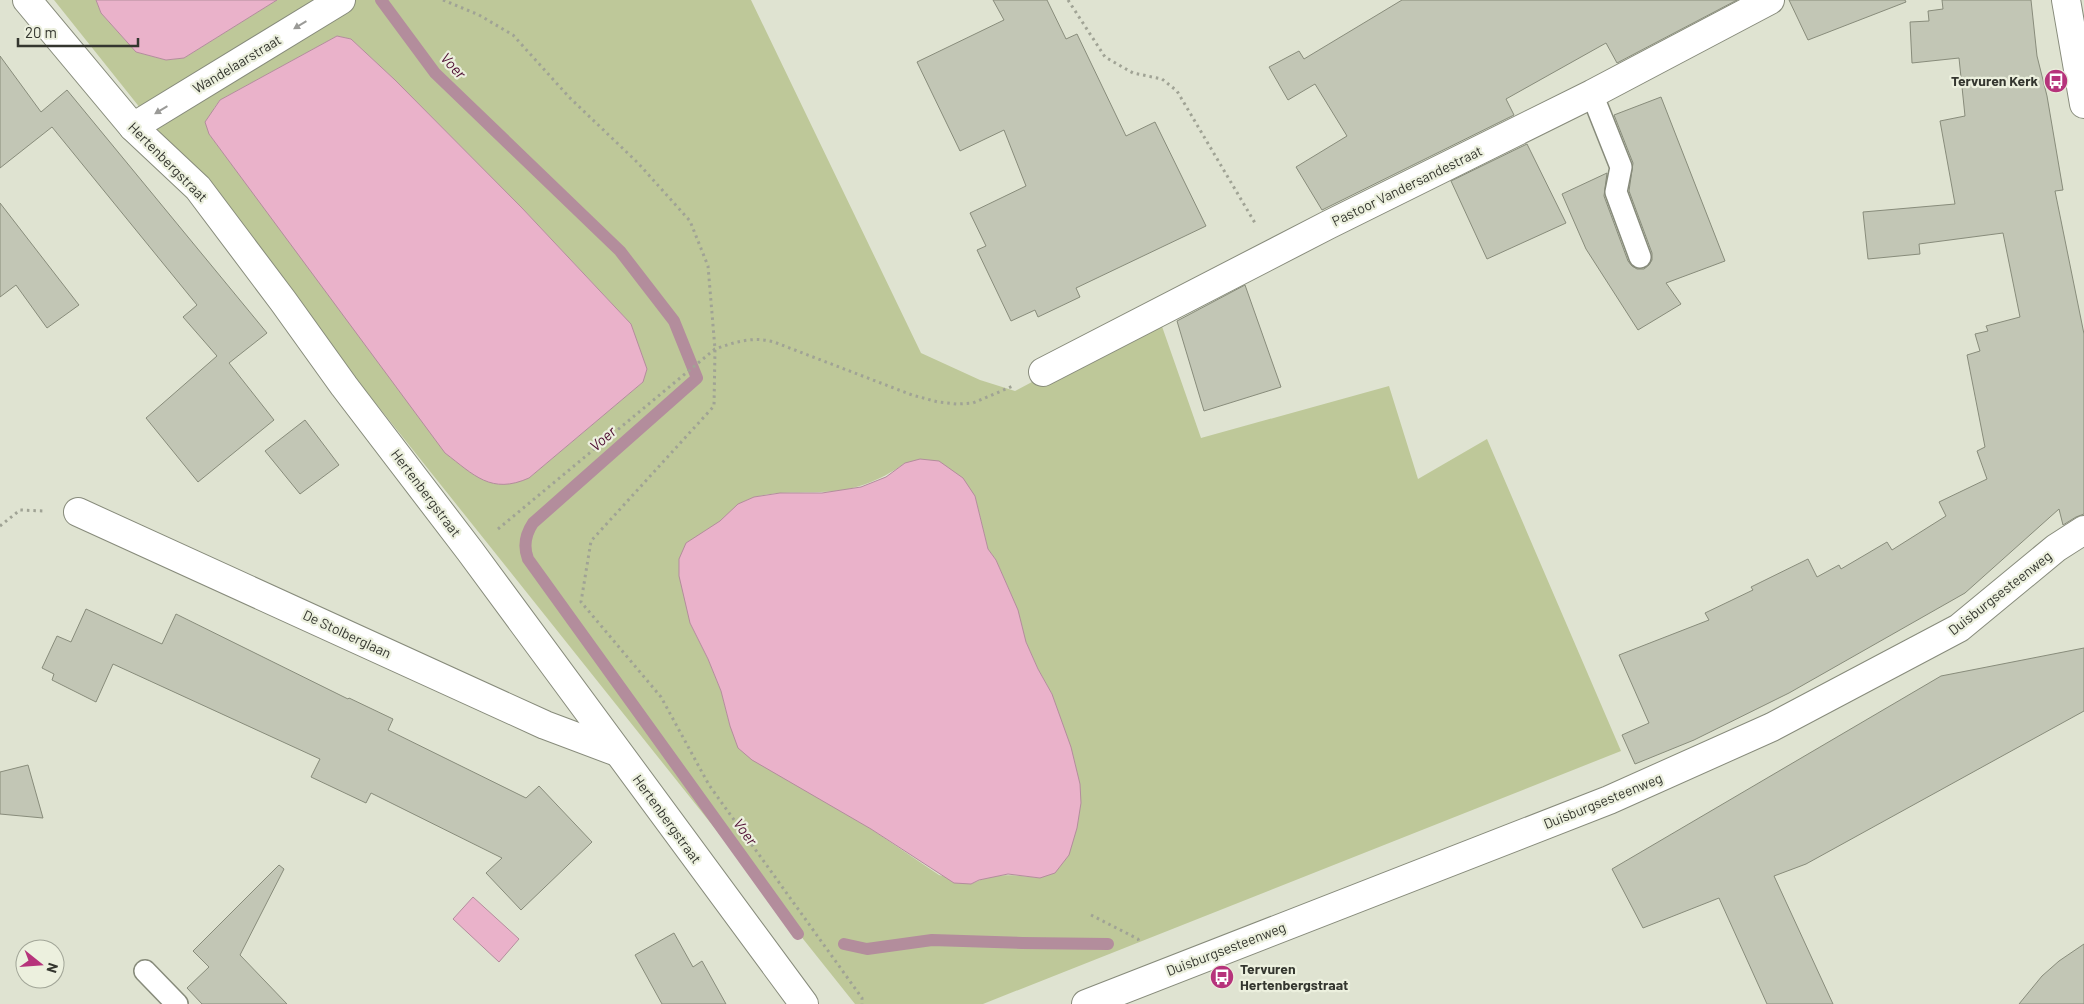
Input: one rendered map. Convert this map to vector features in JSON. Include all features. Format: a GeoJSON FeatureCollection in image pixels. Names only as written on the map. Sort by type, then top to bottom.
{"type":"FeatureCollection","features":[{"type":"Feature","properties":{"kind":"street","name":"Hertenbergstraat"},"geometry":{"type":"LineString","coordinates":[[28,0],[132,127],[198,188],[344,386],[470,551],[804,1004]]}},
{"type":"Feature","properties":{"kind":"street","name":"Wandelaarstraat"},"geometry":{"type":"LineString","coordinates":[[132,127],[341,0]]}},
{"type":"Feature","properties":{"kind":"street","name":"Pastoor Vandersandestraat"},"geometry":{"type":"LineString","coordinates":[[1043,372],[1592,94],[1770,0]]}},
{"type":"Feature","properties":{"kind":"street"},"geometry":{"type":"LineString","coordinates":[[2066,0],[2084,104]]}},
{"type":"Feature","properties":{"kind":"street","name":"De Stolberglaan"},"geometry":{"type":"LineString","coordinates":[[78,512],[545,725],[618,752]]}},
{"type":"Feature","properties":{"kind":"street","name":"Duisburgsesteenweg"},"geometry":{"type":"LineString","coordinates":[[1086,1004],[1609,800],[1772,727],[1959,628],[2056,548],[2084,530]]}},
{"type":"Feature","properties":{"kind":"lane"},"geometry":{"type":"LineString","coordinates":[[1592,94],[1621,167],[1616,192],[1640,257]]}},
{"type":"Feature","properties":{"kind":"lane"},"geometry":{"type":"LineString","coordinates":[[145,971],[177,1004]]}},
{"type":"Feature","properties":{"kind":"path"},"geometry":{"type":"LineString","coordinates":[[443,0],[479,15],[513,35],[569,97],[638,163],[690,221],[708,266],[715,349],[714,406],[591,541],[581,602],[661,697],[709,785],[862,998],[862,1004]]}},
{"type":"Feature","properties":{"kind":"path"},"geometry":{"type":"LineString","coordinates":[[1068,0],[1104,57],[1133,73],[1162,79],[1177,91],[1273,254]]}},
{"type":"Feature","properties":{"kind":"path"},"geometry":{"type":"LineString","coordinates":[[494,532],[715,349],[741,341],[764,339],[912,395],[938,402],[973,403],[989,398]]}},
{"type":"Feature","properties":{"kind":"path"},"geometry":{"type":"LineString","coordinates":[[0,526],[20,510],[78,512]]}},
{"type":"Feature","properties":{"kind":"path"},"geometry":{"type":"LineString","coordinates":[[1091,915],[1138,939],[1152,978]]}},
{"type":"Feature","properties":{"kind":"green space"},"geometry":{"type":"Polygon","coordinates":[[[54,0],[96,0],[101,13],[136,52],[166,60],[184,58],[277,0],[751,0],[921,353],[980,380],[1015,391],[1158,315],[1201,438],[1389,386],[1418,479],[1487,439],[1621,751],[983,1004],[855,1004],[54,0]],[[337,36],[220,100],[214,108],[209,134],[414,408],[529,478],[643,382],[631,324],[522,208],[395,80],[351,39],[337,36]],[[905,463],[876,480],[854,488],[832,491],[777,493],[752,498],[739,505],[713,526],[686,543],[690,623],[721,691],[730,726],[772,770],[871,829],[939,875],[971,884],[997,876],[1014,875],[1040,878],[1052,694],[1026,642],[1011,594],[996,560],[988,549],[975,496],[905,463]]]}},
{"type":"Feature","properties":{"kind":"shaded area"},"geometry":{"type":"Polygon","coordinates":[[[96,0],[277,0],[184,58],[166,60],[136,52],[101,13],[96,0]]]}},
{"type":"Feature","properties":{"kind":"shaded area"},"geometry":{"type":"Polygon","coordinates":[[[337,36],[351,39],[395,80],[522,208],[631,324],[647,369],[643,382],[529,478],[516,483],[493,483],[474,475],[445,453],[209,134],[205,122],[220,100],[337,36]]]}},
{"type":"Feature","properties":{"kind":"shaded area"},"geometry":{"type":"Polygon","coordinates":[[[920,459],[939,461],[963,478],[975,496],[988,549],[996,560],[1018,610],[1026,642],[1052,694],[1071,747],[1080,784],[1081,803],[1077,828],[1069,855],[1055,873],[1040,878],[1008,874],[979,880],[971,884],[954,883],[871,829],[752,760],[738,748],[721,691],[690,623],[679,576],[679,559],[686,543],[720,521],[738,504],[754,497],[780,493],[822,493],[861,487],[886,477],[905,463],[920,459]]]}},
{"type":"Feature","properties":{"kind":"shaded area"},"geometry":{"type":"Polygon","coordinates":[[[473,897],[519,939],[499,962],[453,919],[473,897]]]}},
{"type":"Feature","properties":{"kind":"building"},"geometry":{"type":"Polygon","coordinates":[[[993,0],[1047,0],[1066,39],[1077,34],[1126,136],[1155,122],[1206,226],[1076,288],[1080,297],[1038,317],[1035,310],[1011,321],[977,250],[986,246],[970,213],[1026,186],[1004,130],[960,151],[917,62],[1004,20],[993,0]]]}},
{"type":"Feature","properties":{"kind":"building"},"geometry":{"type":"Polygon","coordinates":[[[1402,0],[1737,0],[1617,63],[1606,43],[1506,99],[1514,115],[1322,210],[1296,167],[1347,136],[1315,84],[1288,100],[1269,67],[1299,51],[1304,59],[1402,0]]]}},
{"type":"Feature","properties":{"kind":"building"},"geometry":{"type":"Polygon","coordinates":[[[1789,0],[1905,0],[1906,2],[1808,40],[1789,0]]]}},
{"type":"Feature","properties":{"kind":"building"},"geometry":{"type":"Polygon","coordinates":[[[1942,0],[2031,0],[2037,56],[2047,96],[2063,190],[2055,191],[2084,334],[2084,514],[2063,525],[2059,509],[1965,593],[1789,693],[1694,740],[1635,764],[1622,735],[1649,723],[1619,655],[1709,620],[1705,613],[1753,590],[1751,587],[1808,559],[1817,577],[1839,565],[1841,569],[1887,542],[1892,550],[1946,516],[1939,502],[1987,479],[1977,451],[1985,447],[1967,355],[1980,351],[1975,334],[1988,331],[1986,326],[2020,317],[2003,233],[1919,244],[1920,254],[1868,259],[1863,212],[1955,204],[1940,121],[1965,116],[1959,58],[1912,63],[1910,22],[1929,21],[1928,11],[1943,9],[1942,0]]]}},
{"type":"Feature","properties":{"kind":"building"},"geometry":{"type":"Polygon","coordinates":[[[0,56],[41,112],[67,90],[267,333],[229,363],[274,420],[198,482],[146,418],[217,356],[183,317],[197,305],[52,127],[0,168],[0,56]]]}},
{"type":"Feature","properties":{"kind":"building"},"geometry":{"type":"Polygon","coordinates":[[[1661,97],[1725,261],[1666,283],[1681,304],[1638,330],[1586,249],[1562,194],[1607,173],[1604,196],[1628,261],[1637,269],[1644,269],[1649,265],[1652,260],[1652,253],[1629,191],[1633,163],[1614,115],[1661,97]]]}},
{"type":"Feature","properties":{"kind":"building"},"geometry":{"type":"Polygon","coordinates":[[[1527,144],[1566,223],[1487,259],[1451,181],[1527,144]]]}},
{"type":"Feature","properties":{"kind":"building"},"geometry":{"type":"Polygon","coordinates":[[[0,203],[79,305],[47,328],[16,285],[0,297],[0,203]]]}},
{"type":"Feature","properties":{"kind":"building"},"geometry":{"type":"Polygon","coordinates":[[[1245,285],[1281,387],[1204,411],[1177,321],[1245,285]]]}},
{"type":"Feature","properties":{"kind":"building"},"geometry":{"type":"Polygon","coordinates":[[[305,420],[339,465],[300,494],[265,451],[305,420]]]}},
{"type":"Feature","properties":{"kind":"building"},"geometry":{"type":"Polygon","coordinates":[[[86,609],[162,644],[176,614],[348,699],[393,719],[388,730],[526,798],[539,786],[592,842],[521,910],[486,873],[502,858],[371,793],[366,803],[311,777],[320,759],[113,664],[96,702],[52,680],[54,674],[42,668],[57,636],[71,642],[86,609]]]}},
{"type":"Feature","properties":{"kind":"building"},"geometry":{"type":"Polygon","coordinates":[[[2084,648],[2084,711],[1806,864],[1774,876],[1833,1004],[1767,1004],[1719,898],[1643,928],[1612,869],[1941,676],[2084,648]]]}},
{"type":"Feature","properties":{"kind":"building"},"geometry":{"type":"Polygon","coordinates":[[[28,765],[43,818],[0,814],[0,772],[28,765]]]}},
{"type":"Feature","properties":{"kind":"building"},"geometry":{"type":"Polygon","coordinates":[[[279,865],[284,869],[240,955],[287,1004],[202,1004],[187,988],[209,967],[193,951],[279,865]]]}},
{"type":"Feature","properties":{"kind":"building"},"geometry":{"type":"Polygon","coordinates":[[[674,933],[693,967],[702,961],[726,1004],[662,1004],[635,955],[674,933]]]}},
{"type":"Feature","properties":{"kind":"building"},"geometry":{"type":"Polygon","coordinates":[[[2084,944],[2084,1004],[2019,1004],[2042,976],[2059,961],[2084,944]]]}},
{"type":"Feature","properties":{"kind":"waterway","name":"Voer"},"geometry":{"type":"LineString","coordinates":[[381,0],[435,73],[620,251],[674,321],[697,378],[533,523],[528,532],[526,554],[798,934]]}},
{"type":"Feature","properties":{"kind":"waterway","name":"Voer"},"geometry":{"type":"LineString","coordinates":[[844,944],[867,949],[932,940],[1108,944]]}},
{"type":"Feature","properties":{"kind":"place","name":"Tervuren Kerk"},"geometry":{"type":"Point","coordinates":[2056,81]}},
{"type":"Feature","properties":{"kind":"place","name":"Tervuren Hertenbergstraat"},"geometry":{"type":"Point","coordinates":[1222,977]}}]}
